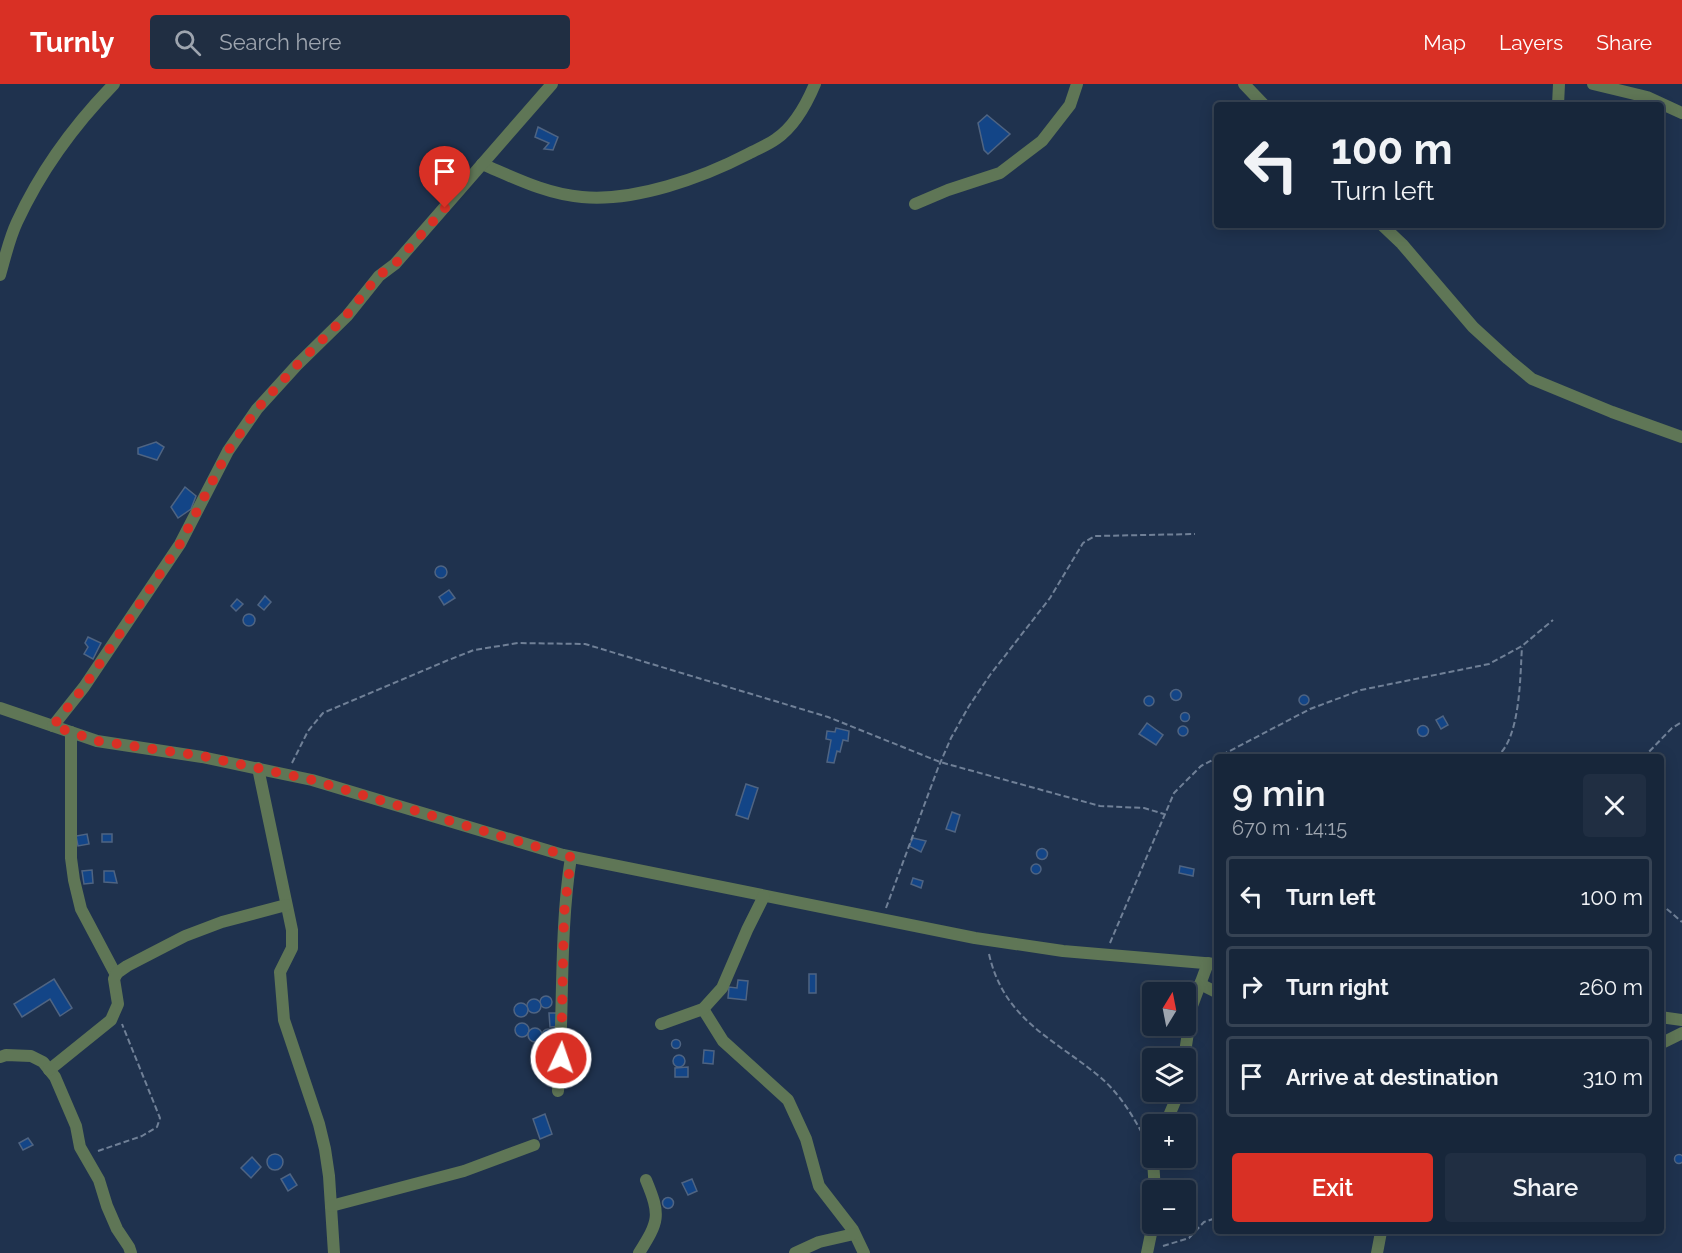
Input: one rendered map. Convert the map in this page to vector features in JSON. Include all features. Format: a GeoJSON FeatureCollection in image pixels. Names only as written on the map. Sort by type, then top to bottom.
{"type":"FeatureCollection","features":[{"type":"Feature","properties":{"kind":"street"},"geometry":{"type":"LineString","coordinates":[[0,275],[16,224],[46,166],[86,112],[114,84]]}},
{"type":"Feature","properties":{"kind":"street"},"geometry":{"type":"LineString","coordinates":[[53,726],[84,687],[180,544],[228,451],[257,409],[346,316],[378,276],[395,264],[552,84]]}},
{"type":"Feature","properties":{"kind":"street"},"geometry":{"type":"LineString","coordinates":[[482,164],[542,189],[582,197],[620,195],[676,185],[723,167],[776,140],[792,125],[816,84]]}},
{"type":"Feature","properties":{"kind":"street"},"geometry":{"type":"LineString","coordinates":[[915,204],[948,190],[1000,173],[1042,141],[1070,105],[1077,84]]}},
{"type":"Feature","properties":{"kind":"street"},"geometry":{"type":"LineString","coordinates":[[1244,84],[1261,102]]}},
{"type":"Feature","properties":{"kind":"street"},"geometry":{"type":"LineString","coordinates":[[1558,102],[1559,84]]}},
{"type":"Feature","properties":{"kind":"street"},"geometry":{"type":"LineString","coordinates":[[1593,84],[1647,97],[1658,102]]}},
{"type":"Feature","properties":{"kind":"street"},"geometry":{"type":"LineString","coordinates":[[1664,105],[1682,113]]}},
{"type":"Feature","properties":{"kind":"street"},"geometry":{"type":"LineString","coordinates":[[1385,228],[1402,244],[1473,327],[1532,379],[1612,412],[1682,437]]}},
{"type":"Feature","properties":{"kind":"street"},"geometry":{"type":"LineString","coordinates":[[0,708],[97,741],[202,756],[312,780],[571,857],[986,940],[1063,951],[1212,963],[1200,984],[1192,1006],[1186,1048]]}},
{"type":"Feature","properties":{"kind":"street"},"geometry":{"type":"LineString","coordinates":[[71,732],[71,858],[74,880],[81,909],[116,975]]}},
{"type":"Feature","properties":{"kind":"street"},"geometry":{"type":"LineString","coordinates":[[258,768],[292,930],[292,948],[280,972],[284,1020],[321,1132],[327,1167],[334,1253]]}},
{"type":"Feature","properties":{"kind":"street"},"geometry":{"type":"LineString","coordinates":[[558,1091],[562,1041],[564,914],[571,857]]}},
{"type":"Feature","properties":{"kind":"street"},"geometry":{"type":"LineString","coordinates":[[662,1024],[703,1009],[722,988],[747,930],[765,896]]}},
{"type":"Feature","properties":{"kind":"street"},"geometry":{"type":"LineString","coordinates":[[49,1070],[111,1020],[118,1004],[114,979],[127,966],[185,936],[222,921],[286,905]]}},
{"type":"Feature","properties":{"kind":"street"},"geometry":{"type":"LineString","coordinates":[[1200,984],[1214,991]]}},
{"type":"Feature","properties":{"kind":"street"},"geometry":{"type":"LineString","coordinates":[[703,1009],[723,1041],[788,1100],[806,1139],[819,1186],[853,1230],[864,1253]]}},
{"type":"Feature","properties":{"kind":"street"},"geometry":{"type":"LineString","coordinates":[[1664,1018],[1682,1020]]}},
{"type":"Feature","properties":{"kind":"street"},"geometry":{"type":"LineString","coordinates":[[1664,1042],[1682,1033]]}},
{"type":"Feature","properties":{"kind":"street"},"geometry":{"type":"LineString","coordinates":[[0,1057],[6,1055],[31,1056],[44,1062],[54,1077],[76,1126],[80,1148],[99,1180],[110,1214],[131,1253]]}},
{"type":"Feature","properties":{"kind":"street"},"geometry":{"type":"LineString","coordinates":[[331,1206],[464,1171],[534,1145]]}},
{"type":"Feature","properties":{"kind":"street"},"geometry":{"type":"LineString","coordinates":[[639,1253],[656,1223],[657,1214],[646,1180]]}},
{"type":"Feature","properties":{"kind":"street"},"geometry":{"type":"LineString","coordinates":[[795,1253],[819,1242],[854,1234]]}},
{"type":"Feature","properties":{"kind":"street"},"geometry":{"type":"LineString","coordinates":[[1148,1251],[1151,1234]]}},
{"type":"Feature","properties":{"kind":"street"},"geometry":{"type":"LineString","coordinates":[[1377,1253],[1381,1234]]}},
{"type":"Feature","properties":{"kind":"path"},"geometry":{"type":"LineString","coordinates":[[882,920],[951,738],[969,706],[1050,598],[1083,543],[1095,536],[1195,534]]}},
{"type":"Feature","properties":{"kind":"path"},"geometry":{"type":"LineString","coordinates":[[1224,754],[1310,709],[1361,690],[1489,664],[1522,646],[1553,620]]}},
{"type":"Feature","properties":{"kind":"path"},"geometry":{"type":"LineString","coordinates":[[286,774],[308,731],[323,713],[474,650],[518,643],[585,644],[828,717],[940,762],[1100,806],[1144,808],[1164,814]]}},
{"type":"Feature","properties":{"kind":"path"},"geometry":{"type":"LineString","coordinates":[[1500,754],[1511,736],[1520,689],[1522,646]]}},
{"type":"Feature","properties":{"kind":"path"},"geometry":{"type":"LineString","coordinates":[[1647,754],[1672,728],[1682,722]]}},
{"type":"Feature","properties":{"kind":"path"},"geometry":{"type":"LineString","coordinates":[[1105,954],[1174,793],[1201,766],[1214,759]]}},
{"type":"Feature","properties":{"kind":"path"},"geometry":{"type":"LineString","coordinates":[[1664,906],[1682,922]]}},
{"type":"Feature","properties":{"kind":"path"},"geometry":{"type":"LineString","coordinates":[[986,940],[998,984],[1012,1006],[1037,1030],[1100,1077],[1117,1093],[1142,1133]]}},
{"type":"Feature","properties":{"kind":"path"},"geometry":{"type":"LineString","coordinates":[[84,1155],[142,1136],[157,1127],[159,1118],[128,1037],[115,1013]]}},
{"type":"Feature","properties":{"kind":"path"},"geometry":{"type":"LineString","coordinates":[[1148,1251],[1189,1238],[1204,1222],[1214,1219]]}},
{"type":"Feature","properties":{"kind":"building"},"geometry":{"type":"Polygon","coordinates":[[[987,115],[1010,134],[988,154],[984,150],[978,123],[987,115]]]}},
{"type":"Feature","properties":{"kind":"building"},"geometry":{"type":"Polygon","coordinates":[[[538,127],[558,137],[553,150],[544,149],[549,143],[535,137],[538,127]]]}},
{"type":"Feature","properties":{"kind":"building"},"geometry":{"type":"Polygon","coordinates":[[[156,442],[164,447],[157,460],[138,454],[138,448],[156,442]]]}},
{"type":"Feature","properties":{"kind":"building"},"geometry":{"type":"Polygon","coordinates":[[[185,487],[196,496],[191,509],[178,518],[171,507],[185,487]]]}},
{"type":"Feature","properties":{"kind":"building"},"geometry":{"type":"Polygon","coordinates":[[[441,566],[447,572],[441,578],[435,572],[441,566]]]}},
{"type":"Feature","properties":{"kind":"building"},"geometry":{"type":"Polygon","coordinates":[[[449,590],[455,598],[444,605],[439,597],[449,590]]]}},
{"type":"Feature","properties":{"kind":"building"},"geometry":{"type":"Polygon","coordinates":[[[265,596],[271,602],[264,610],[258,605],[265,596]]]}},
{"type":"Feature","properties":{"kind":"building"},"geometry":{"type":"Polygon","coordinates":[[[237,599],[243,604],[236,611],[231,606],[237,599]]]}},
{"type":"Feature","properties":{"kind":"building"},"geometry":{"type":"Polygon","coordinates":[[[251,614],[255,620],[251,626],[247,626],[243,618],[251,614]]]}},
{"type":"Feature","properties":{"kind":"building"},"geometry":{"type":"Polygon","coordinates":[[[88,637],[101,643],[93,659],[84,654],[88,647],[85,643],[88,637]]]}},
{"type":"Feature","properties":{"kind":"building"},"geometry":{"type":"Polygon","coordinates":[[[1176,690],[1180,691],[1180,699],[1176,700],[1172,699],[1171,695],[1172,691],[1176,690]]]}},
{"type":"Feature","properties":{"kind":"building"},"geometry":{"type":"Polygon","coordinates":[[[1304,695],[1308,696],[1308,704],[1304,705],[1300,704],[1299,700],[1300,696],[1304,695]]]}},
{"type":"Feature","properties":{"kind":"building"},"geometry":{"type":"Polygon","coordinates":[[[1149,696],[1153,697],[1153,705],[1149,706],[1145,705],[1144,701],[1145,697],[1149,696]]]}},
{"type":"Feature","properties":{"kind":"building"},"geometry":{"type":"Polygon","coordinates":[[[1185,712],[1190,717],[1185,722],[1180,717],[1185,712]]]}},
{"type":"Feature","properties":{"kind":"building"},"geometry":{"type":"Polygon","coordinates":[[[1443,716],[1448,725],[1441,729],[1436,720],[1443,716]]]}},
{"type":"Feature","properties":{"kind":"building"},"geometry":{"type":"Polygon","coordinates":[[[1147,723],[1163,735],[1156,745],[1139,734],[1147,723]]]}},
{"type":"Feature","properties":{"kind":"building"},"geometry":{"type":"Polygon","coordinates":[[[1183,726],[1187,727],[1187,735],[1183,736],[1179,735],[1178,731],[1179,727],[1183,726]]]}},
{"type":"Feature","properties":{"kind":"building"},"geometry":{"type":"Polygon","coordinates":[[[1423,726],[1427,727],[1427,735],[1423,736],[1419,735],[1418,731],[1419,727],[1423,726]]]}},
{"type":"Feature","properties":{"kind":"building"},"geometry":{"type":"Polygon","coordinates":[[[836,728],[849,731],[848,741],[843,740],[834,763],[827,762],[831,740],[826,739],[827,731],[835,732],[836,728]]]}},
{"type":"Feature","properties":{"kind":"building"},"geometry":{"type":"Polygon","coordinates":[[[746,784],[758,788],[748,819],[736,815],[746,784]]]}},
{"type":"Feature","properties":{"kind":"building"},"geometry":{"type":"Polygon","coordinates":[[[952,812],[960,815],[955,832],[946,829],[952,812]]]}},
{"type":"Feature","properties":{"kind":"building"},"geometry":{"type":"Polygon","coordinates":[[[87,834],[89,844],[78,846],[76,836],[87,834]]]}},
{"type":"Feature","properties":{"kind":"building"},"geometry":{"type":"Polygon","coordinates":[[[102,834],[112,834],[112,842],[102,842],[102,834]]]}},
{"type":"Feature","properties":{"kind":"building"},"geometry":{"type":"Polygon","coordinates":[[[913,838],[926,841],[921,852],[909,846],[913,838]]]}},
{"type":"Feature","properties":{"kind":"building"},"geometry":{"type":"Polygon","coordinates":[[[1042,849],[1046,850],[1046,858],[1042,859],[1038,858],[1037,854],[1038,850],[1042,849]]]}},
{"type":"Feature","properties":{"kind":"building"},"geometry":{"type":"Polygon","coordinates":[[[1036,864],[1041,869],[1036,874],[1031,869],[1036,864]]]}},
{"type":"Feature","properties":{"kind":"building"},"geometry":{"type":"Polygon","coordinates":[[[1180,866],[1194,869],[1193,876],[1179,873],[1180,866]]]}},
{"type":"Feature","properties":{"kind":"building"},"geometry":{"type":"Polygon","coordinates":[[[92,870],[93,883],[84,884],[82,871],[92,870]]]}},
{"type":"Feature","properties":{"kind":"building"},"geometry":{"type":"Polygon","coordinates":[[[104,871],[114,871],[117,883],[104,882],[104,871]]]}},
{"type":"Feature","properties":{"kind":"building"},"geometry":{"type":"Polygon","coordinates":[[[913,878],[923,881],[921,888],[911,884],[913,878]]]}},
{"type":"Feature","properties":{"kind":"building"},"geometry":{"type":"Polygon","coordinates":[[[809,974],[816,974],[816,993],[809,993],[809,974]]]}},
{"type":"Feature","properties":{"kind":"building"},"geometry":{"type":"Polygon","coordinates":[[[54,979],[72,1008],[60,1016],[50,999],[22,1017],[14,1004],[54,979]]]}},
{"type":"Feature","properties":{"kind":"building"},"geometry":{"type":"Polygon","coordinates":[[[738,980],[748,981],[746,1000],[728,998],[729,987],[737,988],[738,980]]]}},
{"type":"Feature","properties":{"kind":"building"},"geometry":{"type":"Polygon","coordinates":[[[548,996],[552,1002],[548,1008],[544,1008],[540,1000],[548,996]]]}},
{"type":"Feature","properties":{"kind":"building"},"geometry":{"type":"Polygon","coordinates":[[[534,999],[539,1001],[541,1006],[539,1011],[534,1013],[529,1011],[527,1006],[529,1001],[534,999]]]}},
{"type":"Feature","properties":{"kind":"building"},"geometry":{"type":"Polygon","coordinates":[[[521,1003],[526,1005],[528,1010],[526,1015],[521,1017],[516,1015],[514,1010],[516,1005],[521,1003]]]}},
{"type":"Feature","properties":{"kind":"building"},"geometry":{"type":"Polygon","coordinates":[[[549,1013],[562,1013],[563,1026],[550,1027],[549,1013]]]}},
{"type":"Feature","properties":{"kind":"building"},"geometry":{"type":"Polygon","coordinates":[[[522,1023],[527,1025],[529,1030],[527,1035],[522,1037],[517,1035],[515,1030],[517,1025],[522,1023]]]}},
{"type":"Feature","properties":{"kind":"building"},"geometry":{"type":"Polygon","coordinates":[[[535,1028],[540,1030],[542,1035],[540,1040],[535,1042],[530,1040],[528,1035],[530,1030],[535,1028]]]}},
{"type":"Feature","properties":{"kind":"building"},"geometry":{"type":"Polygon","coordinates":[[[548,1029],[554,1035],[548,1041],[542,1035],[548,1029]]]}},
{"type":"Feature","properties":{"kind":"building"},"geometry":{"type":"Polygon","coordinates":[[[676,1039],[681,1044],[676,1049],[671,1044],[676,1039]]]}},
{"type":"Feature","properties":{"kind":"building"},"geometry":{"type":"Polygon","coordinates":[[[704,1050],[714,1051],[713,1064],[703,1063],[704,1050]]]}},
{"type":"Feature","properties":{"kind":"building"},"geometry":{"type":"Polygon","coordinates":[[[681,1055],[685,1061],[681,1067],[677,1067],[673,1059],[681,1055]]]}},
{"type":"Feature","properties":{"kind":"building"},"geometry":{"type":"Polygon","coordinates":[[[688,1067],[688,1077],[675,1077],[675,1068],[688,1067]]]}},
{"type":"Feature","properties":{"kind":"building"},"geometry":{"type":"Polygon","coordinates":[[[545,1114],[552,1134],[540,1139],[533,1119],[545,1114]]]}},
{"type":"Feature","properties":{"kind":"building"},"geometry":{"type":"Polygon","coordinates":[[[28,1138],[33,1145],[23,1150],[19,1143],[28,1138]]]}},
{"type":"Feature","properties":{"kind":"building"},"geometry":{"type":"Polygon","coordinates":[[[275,1154],[283,1162],[275,1170],[267,1162],[275,1154]]]}},
{"type":"Feature","properties":{"kind":"building"},"geometry":{"type":"Polygon","coordinates":[[[1679,1155],[1683,1159],[1679,1163],[1675,1159],[1679,1155]]]}},
{"type":"Feature","properties":{"kind":"building"},"geometry":{"type":"Polygon","coordinates":[[[252,1157],[261,1167],[251,1178],[241,1168],[252,1157]]]}},
{"type":"Feature","properties":{"kind":"building"},"geometry":{"type":"Polygon","coordinates":[[[290,1174],[297,1185],[288,1191],[281,1179],[290,1174]]]}},
{"type":"Feature","properties":{"kind":"building"},"geometry":{"type":"Polygon","coordinates":[[[692,1179],[697,1191],[688,1195],[682,1183],[692,1179]]]}},
{"type":"Feature","properties":{"kind":"building"},"geometry":{"type":"Polygon","coordinates":[[[668,1197],[674,1203],[668,1209],[662,1203],[668,1197]]]}},
{"type":"Feature","properties":{"kind":"route"},"geometry":{"type":"LineString","coordinates":[[445,208],[395,264],[378,276],[346,316],[257,409],[228,451],[180,544],[84,687],[53,726],[97,741],[202,756],[312,780],[571,857],[564,914],[561,1058]]}}]}
